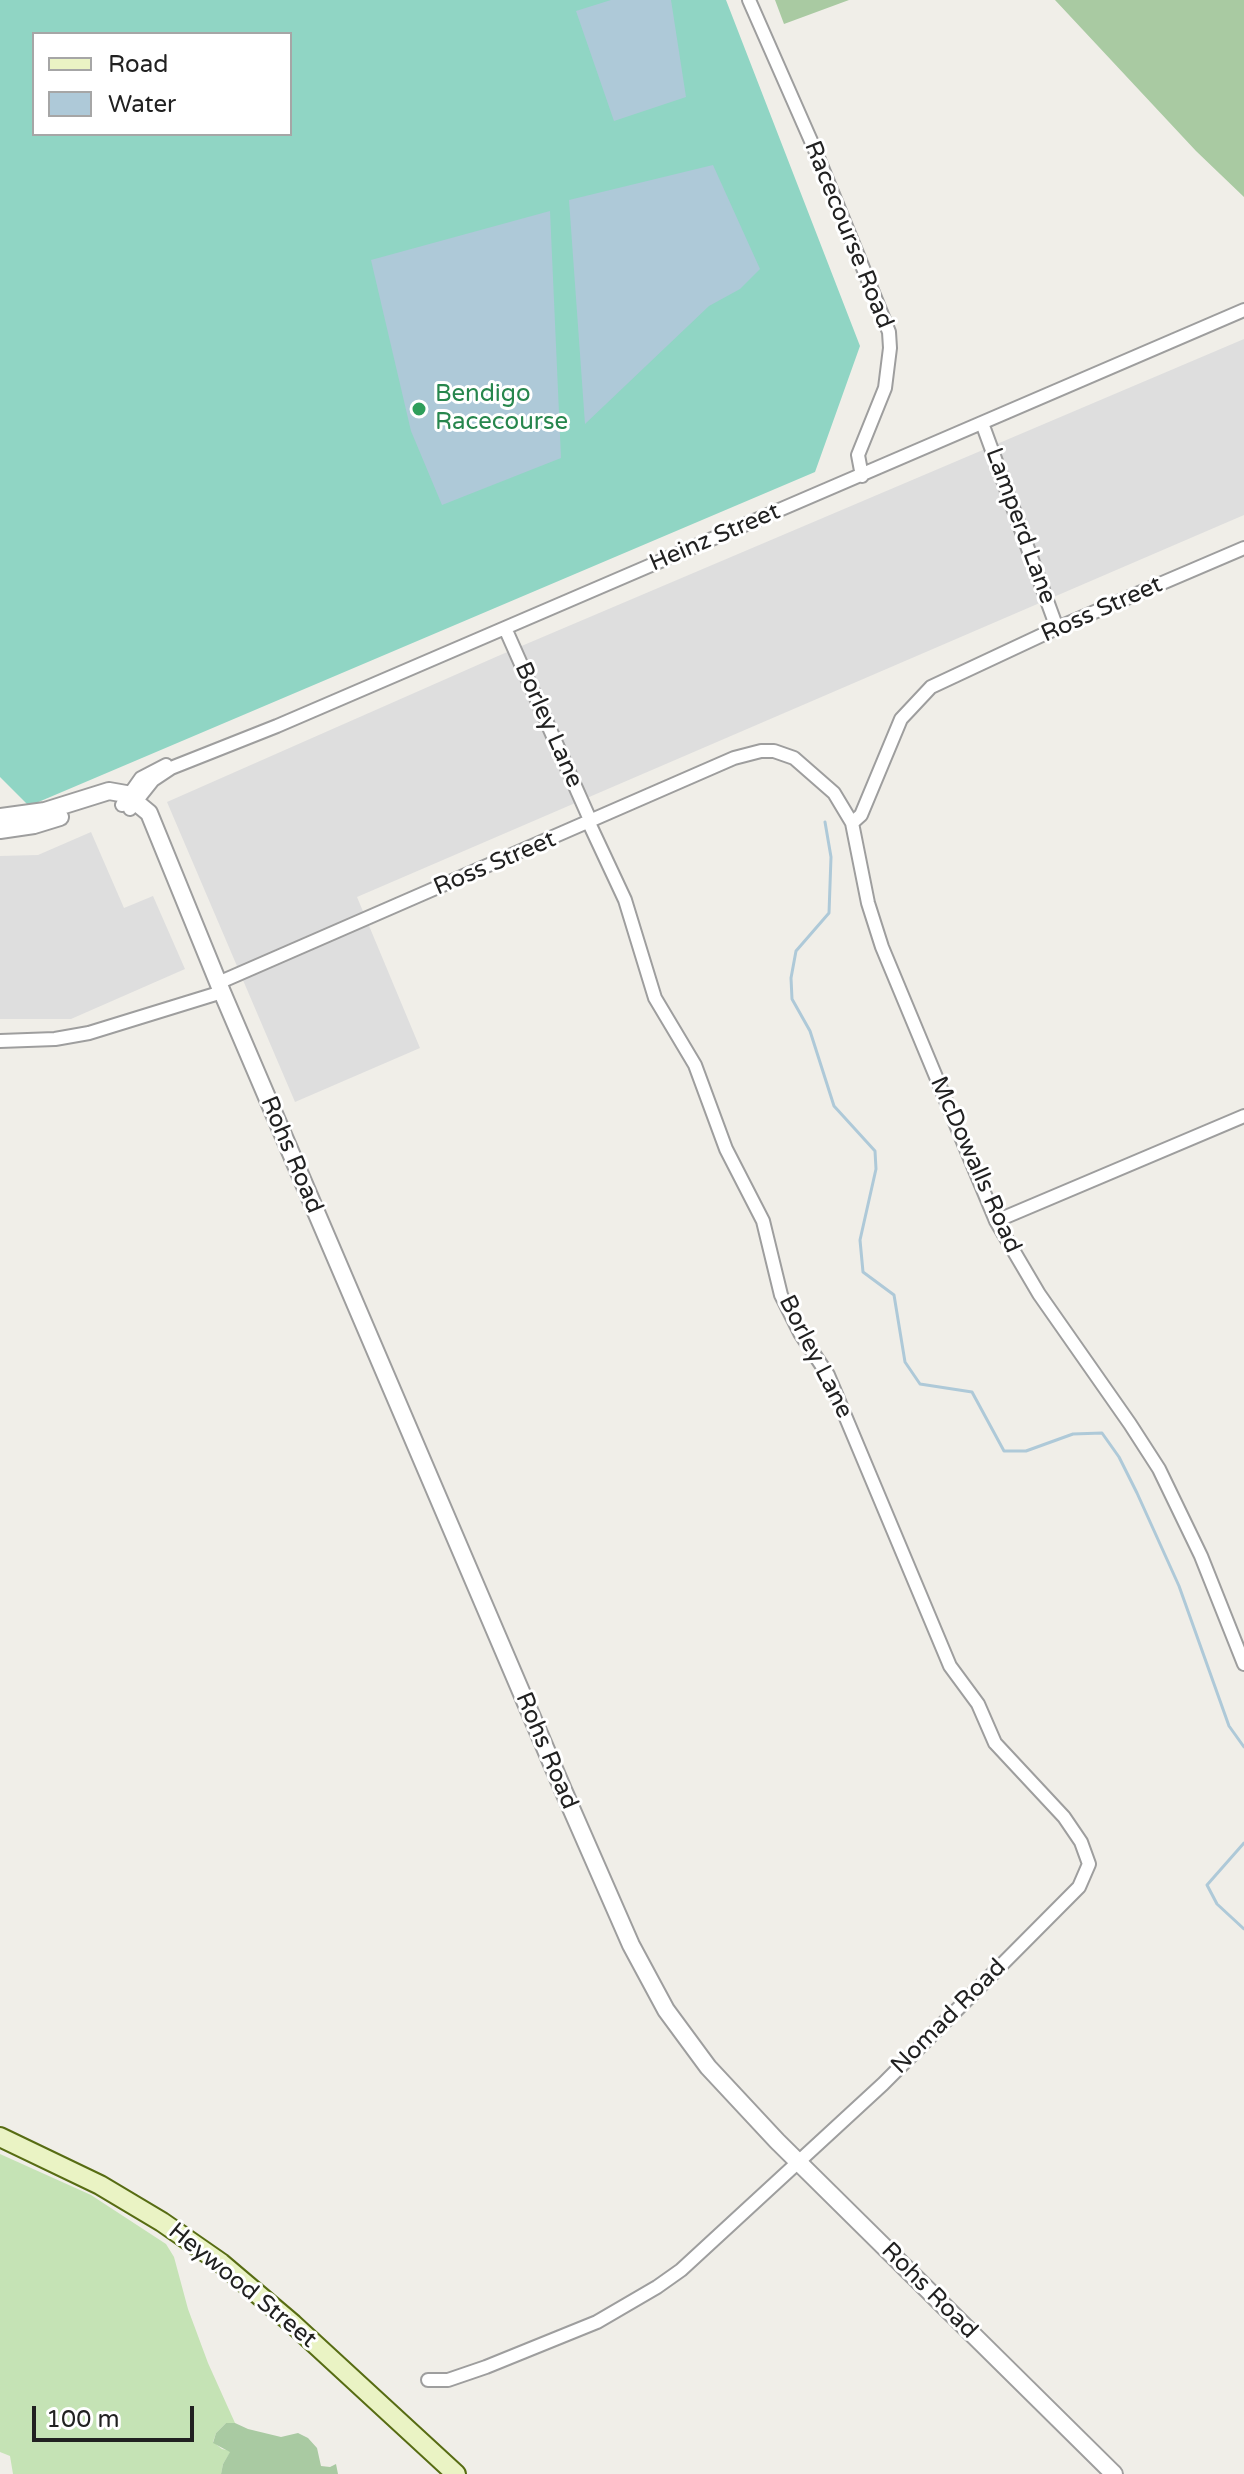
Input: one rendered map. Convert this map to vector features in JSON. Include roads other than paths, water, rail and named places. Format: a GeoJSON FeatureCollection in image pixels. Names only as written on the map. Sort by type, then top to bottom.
{"type":"FeatureCollection","features":[{"type":"Feature","properties":{"kind":"main road","name":"Heywood Street"},"geometry":{"type":"LineString","coordinates":[[0,2137],[100,2185],[162,2222],[221,2263],[293,2324],[456,2474]]}},
{"type":"Feature","properties":{"kind":"street","name":"Racecourse Road"},"geometry":{"type":"LineString","coordinates":[[749,0],[815,150],[889,332],[885,388],[858,455],[862,476]]}},
{"type":"Feature","properties":{"kind":"street","name":"Heinz Street"},"geometry":{"type":"LineString","coordinates":[[129,802],[162,773],[185,762],[241,741],[862,476],[1244,310]]}},
{"type":"Feature","properties":{"kind":"street","name":"Lamperd Lane"},"geometry":{"type":"LineString","coordinates":[[982,423],[1057,628]]}},
{"type":"Feature","properties":{"kind":"street","name":"Ross Street"},"geometry":{"type":"LineString","coordinates":[[852,823],[861,815],[901,719],[920,697],[944,680],[1244,548]]}},
{"type":"Feature","properties":{"kind":"street","name":"Borley Lane"},"geometry":{"type":"LineString","coordinates":[[505,628],[625,900],[655,998],[695,1065],[726,1149],[763,1221],[781,1295],[800,1333],[828,1375],[950,1666],[978,1704],[995,1743],[1064,1817],[1081,1842],[1089,1864]]}},
{"type":"Feature","properties":{"kind":"street","name":"Ross Street"},"geometry":{"type":"LineString","coordinates":[[0,1041],[55,1039],[89,1033],[220,988],[725,762],[749,753],[774,751]]}},
{"type":"Feature","properties":{"kind":"street","name":"McDowalls Road"},"geometry":{"type":"LineString","coordinates":[[774,751],[794,758],[824,782],[843,804],[852,823],[868,903],[882,947],[996,1221],[1039,1294],[1159,1469],[1201,1556],[1244,1664]]}},
{"type":"Feature","properties":{"kind":"street"},"geometry":{"type":"LineString","coordinates":[[0,817],[45,811],[99,792],[119,792],[129,802]]}},
{"type":"Feature","properties":{"kind":"street"},"geometry":{"type":"LineString","coordinates":[[0,830],[48,821],[101,802],[129,802]]}},
{"type":"Feature","properties":{"kind":"street","name":"Rohs Road"},"geometry":{"type":"LineString","coordinates":[[129,802],[154,821],[180,894],[631,1945],[666,2010],[708,2067],[799,2163],[1114,2474]]}},
{"type":"Feature","properties":{"kind":"street"},"geometry":{"type":"LineString","coordinates":[[996,1221],[1244,1116]]}},
{"type":"Feature","properties":{"kind":"street","name":"Nomad Road"},"geometry":{"type":"LineString","coordinates":[[799,2163],[883,2084],[1079,1887],[1089,1864]]}},
{"type":"Feature","properties":{"kind":"street"},"geometry":{"type":"LineString","coordinates":[[428,2380],[448,2380],[486,2367],[597,2322],[628,2305],[681,2270],[799,2163]]}},
{"type":"Feature","properties":{"kind":"water"},"geometry":{"type":"Polygon","coordinates":[[[611,0],[671,0],[686,97],[614,121],[576,11],[611,0]]]}},
{"type":"Feature","properties":{"kind":"water"},"geometry":{"type":"Polygon","coordinates":[[[713,165],[760,269],[740,289],[709,306],[585,424],[569,200],[713,165]]]}},
{"type":"Feature","properties":{"kind":"water"},"geometry":{"type":"Polygon","coordinates":[[[550,211],[561,458],[442,505],[411,431],[371,260],[550,211]]]}},
{"type":"Feature","properties":{"kind":"waterway"},"geometry":{"type":"LineString","coordinates":[[825,822],[831,857],[829,913],[796,951],[791,978],[792,999],[810,1031],[834,1106],[875,1151],[876,1169],[860,1240],[863,1272],[894,1295],[905,1362],[920,1384],[972,1392],[1004,1451],[1026,1451],[1073,1434],[1102,1433],[1119,1457],[1137,1493],[1179,1586],[1229,1726],[1244,1747]]}},
{"type":"Feature","properties":{"kind":"waterway"},"geometry":{"type":"LineString","coordinates":[[1244,1843],[1207,1885],[1217,1904],[1244,1929]]}},
{"type":"Feature","properties":{"kind":"place","name":"Bendigo Racecourse"},"geometry":{"type":"Point","coordinates":[419,409]}}]}
